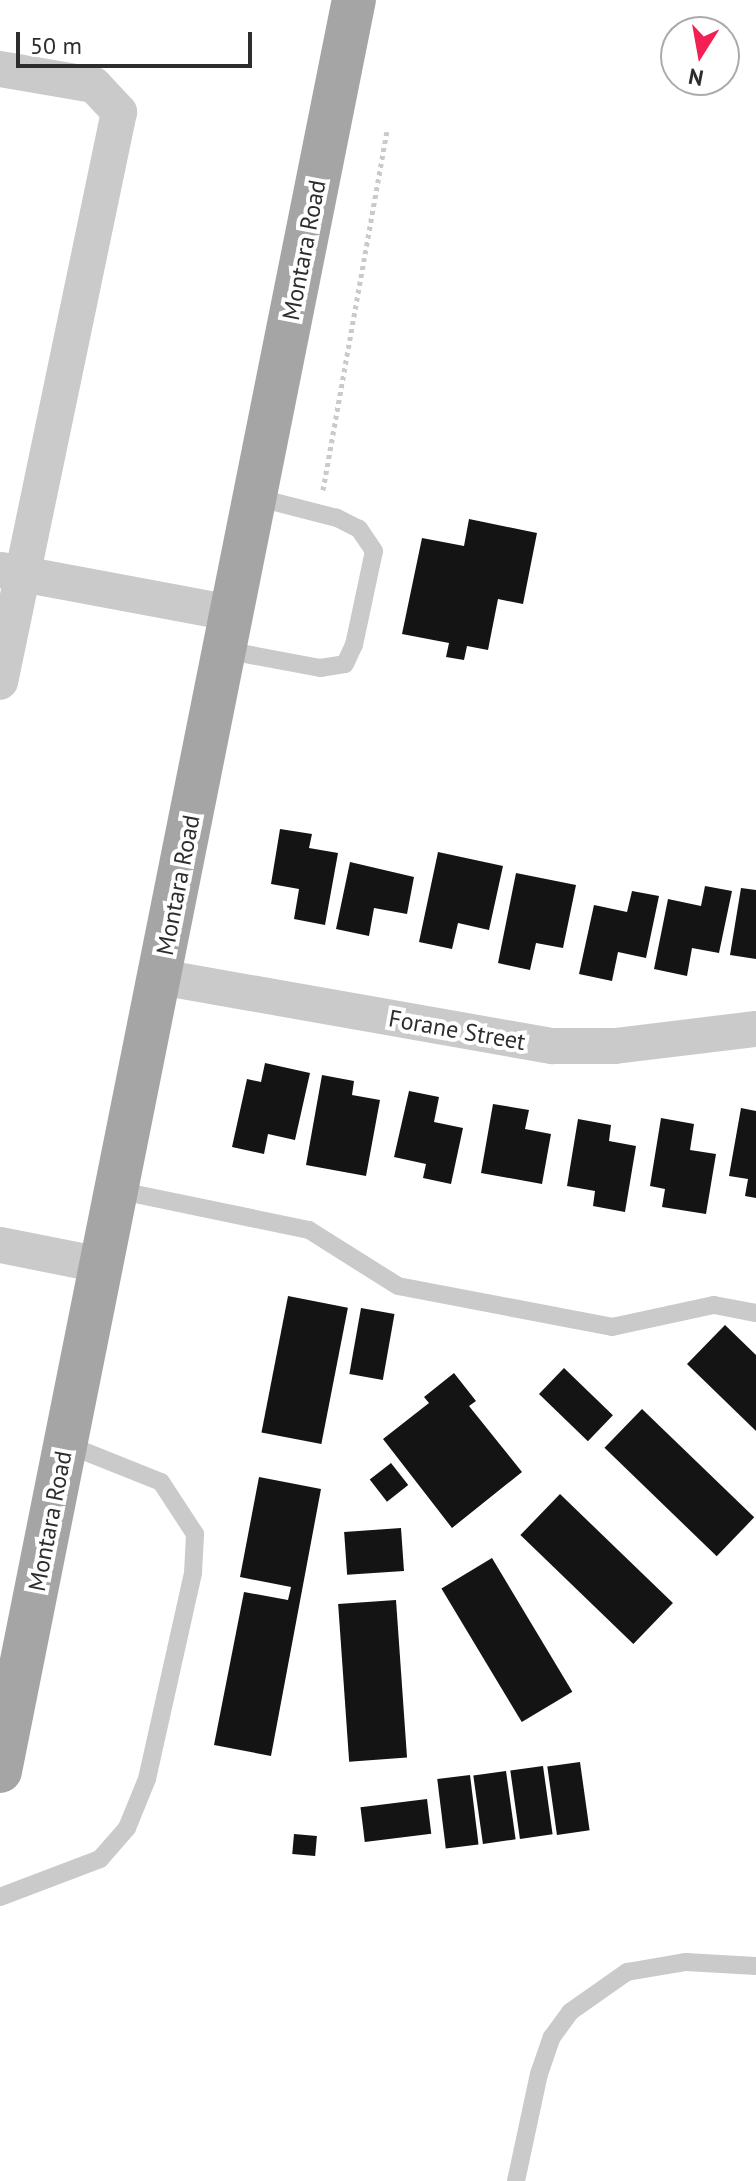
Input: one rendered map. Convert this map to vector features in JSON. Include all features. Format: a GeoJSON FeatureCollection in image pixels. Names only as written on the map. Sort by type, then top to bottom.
{"type":"FeatureCollection","features":[{"type":"Feature","properties":{"kind":"main road","name":"Montara Road"},"geometry":{"type":"LineString","coordinates":[[0,1771],[354,0]]}},
{"type":"Feature","properties":{"kind":"street"},"geometry":{"type":"LineString","coordinates":[[0,69],[94,85],[119,112],[12,572],[0,682]]}},
{"type":"Feature","properties":{"kind":"street"},"geometry":{"type":"LineString","coordinates":[[12,572],[228,632]]}},
{"type":"Feature","properties":{"kind":"street","name":"Forane Street"},"geometry":{"type":"LineString","coordinates":[[160,977],[553,1046],[615,1046],[756,1029]]}},
{"type":"Feature","properties":{"kind":"street"},"geometry":{"type":"LineString","coordinates":[[0,1245],[101,1265]]}},
{"type":"Feature","properties":{"kind":"lane"},"geometry":{"type":"LineString","coordinates":[[228,632],[320,668],[345,664],[354,645],[374,551],[359,529],[319,513],[255,497]]}},
{"type":"Feature","properties":{"kind":"lane"},"geometry":{"type":"LineString","coordinates":[[116,1190],[309,1230],[398,1286],[612,1327],[714,1305],[756,1313]]}},
{"type":"Feature","properties":{"kind":"lane"},"geometry":{"type":"LineString","coordinates":[[0,1897],[100,1859],[127,1828],[147,1779],[193,1573],[195,1534],[161,1482],[65,1444]]}},
{"type":"Feature","properties":{"kind":"lane"},"geometry":{"type":"LineString","coordinates":[[516,2181],[539,2074],[552,2037],[570,2012],[627,1972],[686,1962],[751,1970]]}},
{"type":"Feature","properties":{"kind":"path"},"geometry":{"type":"LineString","coordinates":[[319,513],[387,132]]}},
{"type":"Feature","properties":{"kind":"building"},"geometry":{"type":"Polygon","coordinates":[[[469,519],[537,533],[523,604],[498,599],[488,650],[467,646],[464,660],[446,657],[449,643],[402,634],[422,538],[464,546],[469,519]]]}},
{"type":"Feature","properties":{"kind":"building"},"geometry":{"type":"Polygon","coordinates":[[[280,829],[312,834],[309,848],[338,853],[325,925],[294,919],[299,889],[271,884],[280,829]]]}},
{"type":"Feature","properties":{"kind":"building"},"geometry":{"type":"Polygon","coordinates":[[[438,852],[503,866],[489,930],[458,923],[452,949],[419,942],[438,852]]]}},
{"type":"Feature","properties":{"kind":"building"},"geometry":{"type":"Polygon","coordinates":[[[350,862],[414,877],[407,914],[374,908],[369,936],[336,929],[350,862]]]}},
{"type":"Feature","properties":{"kind":"building"},"geometry":{"type":"Polygon","coordinates":[[[516,873],[576,885],[563,948],[536,943],[530,970],[498,963],[516,873]]]}},
{"type":"Feature","properties":{"kind":"building"},"geometry":{"type":"Polygon","coordinates":[[[705,886],[732,891],[719,953],[692,948],[687,976],[654,969],[668,899],[701,906],[705,886]]]}},
{"type":"Feature","properties":{"kind":"building"},"geometry":{"type":"Polygon","coordinates":[[[741,888],[756,890],[756,959],[730,955],[741,888]]]}},
{"type":"Feature","properties":{"kind":"building"},"geometry":{"type":"Polygon","coordinates":[[[632,891],[659,896],[646,958],[618,952],[612,981],[579,974],[594,905],[627,912],[632,891]]]}},
{"type":"Feature","properties":{"kind":"building"},"geometry":{"type":"Polygon","coordinates":[[[265,1063],[310,1073],[295,1140],[268,1134],[264,1154],[232,1147],[247,1079],[261,1082],[265,1063]]]}},
{"type":"Feature","properties":{"kind":"building"},"geometry":{"type":"Polygon","coordinates":[[[322,1075],[354,1081],[352,1095],[380,1100],[366,1176],[306,1165],[322,1075]]]}},
{"type":"Feature","properties":{"kind":"building"},"geometry":{"type":"Polygon","coordinates":[[[409,1091],[439,1097],[434,1122],[463,1128],[451,1184],[423,1178],[426,1164],[394,1157],[409,1091]]]}},
{"type":"Feature","properties":{"kind":"building"},"geometry":{"type":"Polygon","coordinates":[[[493,1104],[529,1110],[525,1129],[551,1134],[542,1184],[481,1173],[493,1104]]]}},
{"type":"Feature","properties":{"kind":"building"},"geometry":{"type":"Polygon","coordinates":[[[741,1108],[756,1111],[756,1198],[745,1196],[748,1179],[729,1176],[741,1108]]]}},
{"type":"Feature","properties":{"kind":"building"},"geometry":{"type":"Polygon","coordinates":[[[661,1118],[694,1124],[690,1150],[716,1154],[706,1214],[662,1207],[665,1189],[650,1186],[661,1118]]]}},
{"type":"Feature","properties":{"kind":"building"},"geometry":{"type":"Polygon","coordinates":[[[578,1119],[611,1125],[609,1141],[636,1146],[625,1212],[593,1206],[595,1191],[567,1186],[578,1119]]]}},
{"type":"Feature","properties":{"kind":"building"},"geometry":{"type":"Polygon","coordinates":[[[288,1296],[348,1308],[321,1444],[261,1432],[288,1296]]]}},
{"type":"Feature","properties":{"kind":"building"},"geometry":{"type":"Polygon","coordinates":[[[361,1308],[394,1314],[383,1380],[349,1374],[361,1308]]]}},
{"type":"Feature","properties":{"kind":"building"},"geometry":{"type":"Polygon","coordinates":[[[725,1325],[756,1355],[756,1431],[687,1364],[725,1325]]]}},
{"type":"Feature","properties":{"kind":"building"},"geometry":{"type":"Polygon","coordinates":[[[564,1368],[613,1415],[588,1441],[539,1394],[564,1368]]]}},
{"type":"Feature","properties":{"kind":"building"},"geometry":{"type":"Polygon","coordinates":[[[454,1373],[476,1401],[469,1406],[522,1472],[452,1528],[383,1439],[429,1403],[424,1397],[454,1373]]]}},
{"type":"Feature","properties":{"kind":"building"},"geometry":{"type":"Polygon","coordinates":[[[642,1409],[754,1517],[717,1556],[604,1448],[642,1409]]]}},
{"type":"Feature","properties":{"kind":"building"},"geometry":{"type":"Polygon","coordinates":[[[391,1463],[408,1485],[387,1502],[370,1480],[391,1463]]]}},
{"type":"Feature","properties":{"kind":"building"},"geometry":{"type":"Polygon","coordinates":[[[259,1477],[321,1489],[271,1756],[214,1745],[244,1592],[288,1600],[291,1587],[240,1577],[259,1477]]]}},
{"type":"Feature","properties":{"kind":"building"},"geometry":{"type":"Polygon","coordinates":[[[560,1494],[673,1603],[633,1644],[520,1535],[560,1494]]]}},
{"type":"Feature","properties":{"kind":"building"},"geometry":{"type":"Polygon","coordinates":[[[401,1528],[404,1571],[347,1575],[344,1532],[401,1528]]]}},
{"type":"Feature","properties":{"kind":"building"},"geometry":{"type":"Polygon","coordinates":[[[492,1558],[572,1692],[522,1722],[441,1588],[492,1558]]]}},
{"type":"Feature","properties":{"kind":"building"},"geometry":{"type":"Polygon","coordinates":[[[396,1600],[407,1758],[349,1762],[338,1604],[396,1600]]]}},
{"type":"Feature","properties":{"kind":"building"},"geometry":{"type":"Polygon","coordinates":[[[580,1762],[590,1830],[557,1835],[547,1767],[580,1762]]]}},
{"type":"Feature","properties":{"kind":"building"},"geometry":{"type":"Polygon","coordinates":[[[543,1766],[553,1834],[520,1839],[510,1771],[543,1766]]]}},
{"type":"Feature","properties":{"kind":"building"},"geometry":{"type":"Polygon","coordinates":[[[506,1771],[516,1839],[483,1844],[473,1776],[506,1771]]]}},
{"type":"Feature","properties":{"kind":"building"},"geometry":{"type":"Polygon","coordinates":[[[470,1775],[479,1844],[446,1848],[437,1779],[470,1775]]]}},
{"type":"Feature","properties":{"kind":"building"},"geometry":{"type":"Polygon","coordinates":[[[427,1799],[431,1834],[365,1842],[360,1807],[427,1799]]]}},
{"type":"Feature","properties":{"kind":"building"},"geometry":{"type":"Polygon","coordinates":[[[294,1834],[317,1836],[315,1856],[292,1854],[294,1834]]]}}]}
